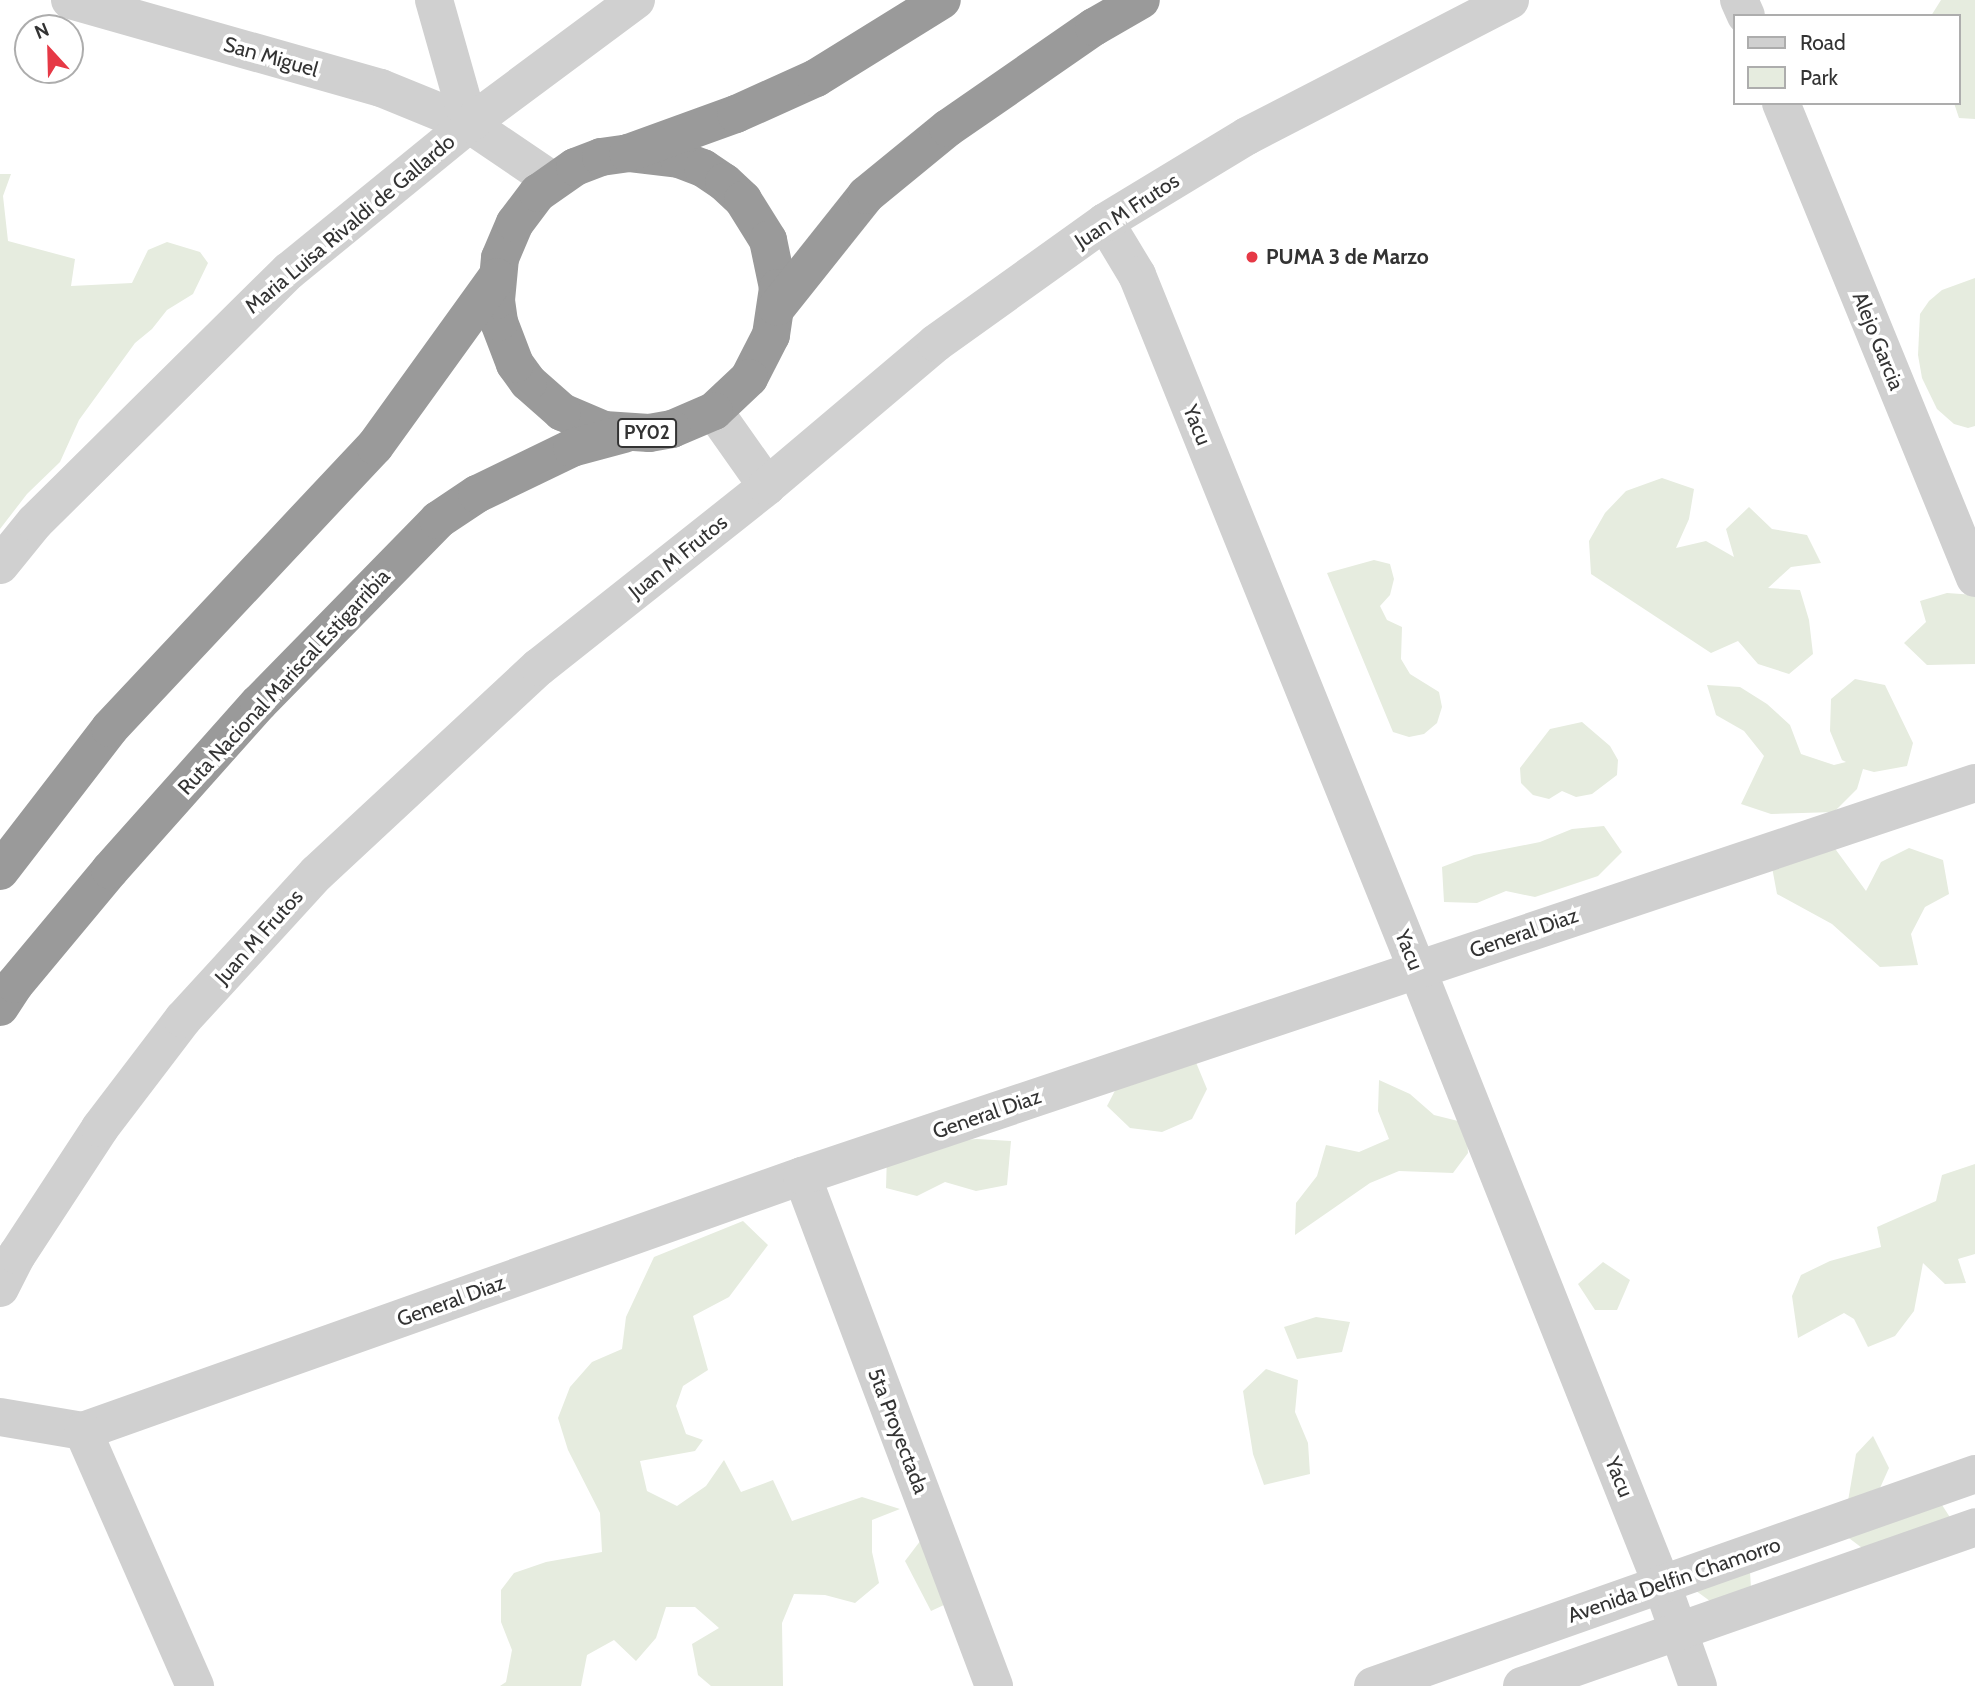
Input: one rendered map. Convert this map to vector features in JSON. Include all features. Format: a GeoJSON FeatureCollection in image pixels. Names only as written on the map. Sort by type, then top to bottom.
{"type":"FeatureCollection","features":[{"type":"Feature","properties":{"kind":"highway","name":"PY02"},"geometry":{"type":"LineString","coordinates":[[628,153],[736,114],[816,78],[942,0]]}},
{"type":"Feature","properties":{"kind":"highway","name":"PY02"},"geometry":{"type":"LineString","coordinates":[[777,307],[866,195],[948,128],[1094,27],[1141,0]]}},
{"type":"Feature","properties":{"kind":"highway","name":"PY02"},"geometry":{"type":"LineString","coordinates":[[628,153],[654,153],[703,168],[743,200],[768,240],[775,264],[777,307],[771,335],[762,357],[749,378],[714,411],[672,429],[626,433],[593,426],[562,412],[528,383],[515,364],[499,322],[497,277],[500,258],[515,223],[538,193],[575,167],[601,157],[628,153]]}},
{"type":"Feature","properties":{"kind":"highway","name":"PY02"},"geometry":{"type":"LineString","coordinates":[[0,870],[110,728],[375,446],[497,277]]}},
{"type":"Feature","properties":{"kind":"highway","name":"Ruta Nacional Mariscal Estigarribia"},"geometry":{"type":"LineString","coordinates":[[0,1007],[15,984],[110,870],[250,713],[438,520],[477,494],[572,448],[626,433]]}},
{"type":"Feature","properties":{"kind":"street","name":"San Miguel"},"geometry":{"type":"LineString","coordinates":[[70,0],[381,88],[469,124],[553,181]]}},
{"type":"Feature","properties":{"kind":"street"},"geometry":{"type":"LineString","coordinates":[[434,0],[469,124]]}},
{"type":"Feature","properties":{"kind":"street","name":"Maria Luisa Rivaldi de Gallardo"},"geometry":{"type":"LineString","coordinates":[[0,565],[35,522],[289,271],[469,124],[636,0]]}},
{"type":"Feature","properties":{"kind":"street","name":"Juan M Frutos"},"geometry":{"type":"LineString","coordinates":[[0,1288],[17,1255],[109,1117],[183,1019],[317,873],[539,667],[767,485],[936,343],[1105,222],[1247,136],[1510,0]]}},
{"type":"Feature","properties":{"kind":"street","name":"Alejo Garcia"},"geometry":{"type":"LineString","coordinates":[[1782,105],[1975,579]]}},
{"type":"Feature","properties":{"kind":"street","name":"Yacu"},"geometry":{"type":"LineString","coordinates":[[1105,222],[1137,275],[1662,1585],[1698,1686]]}},
{"type":"Feature","properties":{"kind":"street"},"geometry":{"type":"LineString","coordinates":[[714,411],[767,485]]}},
{"type":"Feature","properties":{"kind":"street","name":"General Diaz"},"geometry":{"type":"LineString","coordinates":[[0,1417],[83,1431],[802,1176],[1975,783]]}},
{"type":"Feature","properties":{"kind":"street","name":"5ta Proyectada"},"geometry":{"type":"LineString","coordinates":[[802,1176],[994,1686]]}},
{"type":"Feature","properties":{"kind":"street"},"geometry":{"type":"LineString","coordinates":[[83,1431],[195,1686]]}},
{"type":"Feature","properties":{"kind":"street","name":"Avenida Delfin Chamorro"},"geometry":{"type":"LineString","coordinates":[[1373,1686],[1975,1474]]}},
{"type":"Feature","properties":{"kind":"street"},"geometry":{"type":"LineString","coordinates":[[1522,1686],[1975,1527]]}},
{"type":"Feature","properties":{"kind":"green space"},"geometry":{"type":"Polygon","coordinates":[[[1941,0],[1975,0],[1975,119],[1959,118],[1955,105],[1961,105],[1961,14],[1932,14],[1941,0]]]}},
{"type":"Feature","properties":{"kind":"green space"},"geometry":{"type":"Polygon","coordinates":[[[0,174],[11,174],[3,196],[8,241],[75,259],[71,286],[132,283],[148,250],[167,242],[200,252],[208,263],[193,294],[167,310],[152,329],[135,343],[79,420],[60,462],[27,494],[0,529],[0,174]]]}},
{"type":"Feature","properties":{"kind":"green space"},"geometry":{"type":"Polygon","coordinates":[[[1975,278],[1975,426],[1968,428],[1954,424],[1937,409],[1922,378],[1918,355],[1920,314],[1929,301],[1942,290],[1975,278]]]}},
{"type":"Feature","properties":{"kind":"green space"},"geometry":{"type":"Polygon","coordinates":[[[1662,478],[1694,489],[1689,519],[1676,548],[1706,541],[1734,557],[1726,529],[1749,507],[1772,529],[1807,535],[1821,563],[1791,567],[1768,588],[1800,590],[1809,620],[1813,654],[1789,674],[1758,664],[1738,641],[1711,653],[1591,574],[1589,541],[1605,513],[1626,491],[1662,478]]]}},
{"type":"Feature","properties":{"kind":"green space"},"geometry":{"type":"Polygon","coordinates":[[[1374,560],[1390,564],[1394,579],[1390,595],[1380,606],[1387,620],[1402,627],[1401,659],[1410,674],[1439,692],[1442,707],[1437,723],[1424,734],[1409,737],[1393,732],[1327,573],[1374,560]]]}},
{"type":"Feature","properties":{"kind":"green space"},"geometry":{"type":"Polygon","coordinates":[[[1947,593],[1975,595],[1975,664],[1927,665],[1904,643],[1926,622],[1920,601],[1947,593]]]}},
{"type":"Feature","properties":{"kind":"green space"},"geometry":{"type":"Polygon","coordinates":[[[1855,679],[1885,685],[1913,743],[1907,766],[1874,772],[1863,769],[1857,789],[1834,812],[1771,814],[1741,804],[1764,756],[1744,731],[1716,715],[1707,685],[1740,687],[1767,704],[1790,725],[1801,754],[1834,765],[1846,762],[1842,760],[1830,731],[1831,699],[1855,679]]]}},
{"type":"Feature","properties":{"kind":"green space"},"geometry":{"type":"Polygon","coordinates":[[[1582,722],[1610,746],[1618,760],[1617,775],[1592,794],[1576,797],[1562,791],[1549,799],[1533,795],[1521,783],[1520,768],[1550,729],[1582,722]]]}},
{"type":"Feature","properties":{"kind":"green space"},"geometry":{"type":"Polygon","coordinates":[[[1604,826],[1622,852],[1598,876],[1535,897],[1506,891],[1477,903],[1444,902],[1442,867],[1474,855],[1540,842],[1572,829],[1604,826]]]}},
{"type":"Feature","properties":{"kind":"green space"},"geometry":{"type":"Polygon","coordinates":[[[1828,839],[1866,891],[1881,862],[1909,848],[1943,860],[1949,894],[1925,907],[1911,934],[1918,965],[1880,967],[1832,924],[1777,894],[1771,862],[1828,839]]]}},
{"type":"Feature","properties":{"kind":"green space"},"geometry":{"type":"Polygon","coordinates":[[[1133,1056],[1195,1060],[1207,1089],[1192,1119],[1162,1132],[1130,1128],[1107,1106],[1133,1056]]]}},
{"type":"Feature","properties":{"kind":"green space"},"geometry":{"type":"Polygon","coordinates":[[[1379,1080],[1410,1094],[1434,1115],[1466,1123],[1468,1153],[1453,1173],[1399,1171],[1370,1183],[1295,1235],[1296,1203],[1317,1176],[1326,1145],[1359,1152],[1389,1139],[1378,1111],[1379,1080]]]}},
{"type":"Feature","properties":{"kind":"green space"},"geometry":{"type":"Polygon","coordinates":[[[977,1139],[1011,1141],[1007,1185],[976,1191],[945,1182],[917,1196],[886,1188],[887,1154],[925,1143],[977,1139]]]}},
{"type":"Feature","properties":{"kind":"green space"},"geometry":{"type":"Polygon","coordinates":[[[1975,1164],[1975,1254],[1958,1259],[1966,1283],[1945,1284],[1923,1263],[1914,1311],[1895,1336],[1868,1347],[1854,1319],[1844,1313],[1798,1338],[1792,1296],[1801,1275],[1830,1261],[1881,1247],[1877,1227],[1936,1201],[1942,1175],[1975,1164]]]}},
{"type":"Feature","properties":{"kind":"green space"},"geometry":{"type":"Polygon","coordinates":[[[743,1221],[768,1245],[729,1297],[693,1316],[708,1370],[683,1386],[676,1406],[686,1434],[703,1440],[695,1451],[640,1461],[647,1491],[677,1506],[706,1486],[724,1460],[741,1492],[773,1480],[792,1521],[862,1497],[900,1509],[872,1520],[872,1552],[879,1583],[855,1603],[825,1595],[794,1594],[782,1623],[783,1686],[711,1686],[698,1675],[692,1644],[719,1628],[695,1607],[666,1607],[656,1638],[636,1661],[614,1640],[587,1655],[581,1686],[500,1686],[506,1682],[512,1650],[501,1622],[501,1590],[514,1573],[546,1562],[602,1552],[600,1513],[568,1450],[558,1418],[570,1387],[592,1362],[622,1349],[626,1317],[654,1257],[743,1221]]]}},
{"type":"Feature","properties":{"kind":"green space"},"geometry":{"type":"Polygon","coordinates":[[[1603,1262],[1630,1280],[1617,1310],[1595,1310],[1578,1284],[1603,1262]]]}},
{"type":"Feature","properties":{"kind":"green space"},"geometry":{"type":"Polygon","coordinates":[[[1316,1317],[1350,1322],[1342,1352],[1297,1359],[1284,1327],[1316,1317]]]}},
{"type":"Feature","properties":{"kind":"green space"},"geometry":{"type":"Polygon","coordinates":[[[1266,1369],[1298,1380],[1295,1412],[1308,1443],[1310,1474],[1264,1485],[1253,1454],[1243,1391],[1266,1369]]]}},
{"type":"Feature","properties":{"kind":"green space"},"geometry":{"type":"Polygon","coordinates":[[[1873,1436],[1889,1468],[1880,1488],[1848,1501],[1856,1454],[1873,1436]]]}},
{"type":"Feature","properties":{"kind":"green space"},"geometry":{"type":"Polygon","coordinates":[[[1933,1491],[1953,1522],[1866,1551],[1841,1532],[1933,1491]]]}},
{"type":"Feature","properties":{"kind":"green space"},"geometry":{"type":"Polygon","coordinates":[[[924,1536],[959,1598],[931,1611],[905,1561],[924,1536]]]}},
{"type":"Feature","properties":{"kind":"green space"},"geometry":{"type":"Polygon","coordinates":[[[1750,1572],[1751,1588],[1714,1604],[1688,1585],[1750,1572]]]}},
{"type":"Feature","properties":{"kind":"place","name":"PUMA 3 de Marzo"},"geometry":{"type":"Point","coordinates":[1252,257]}}]}
